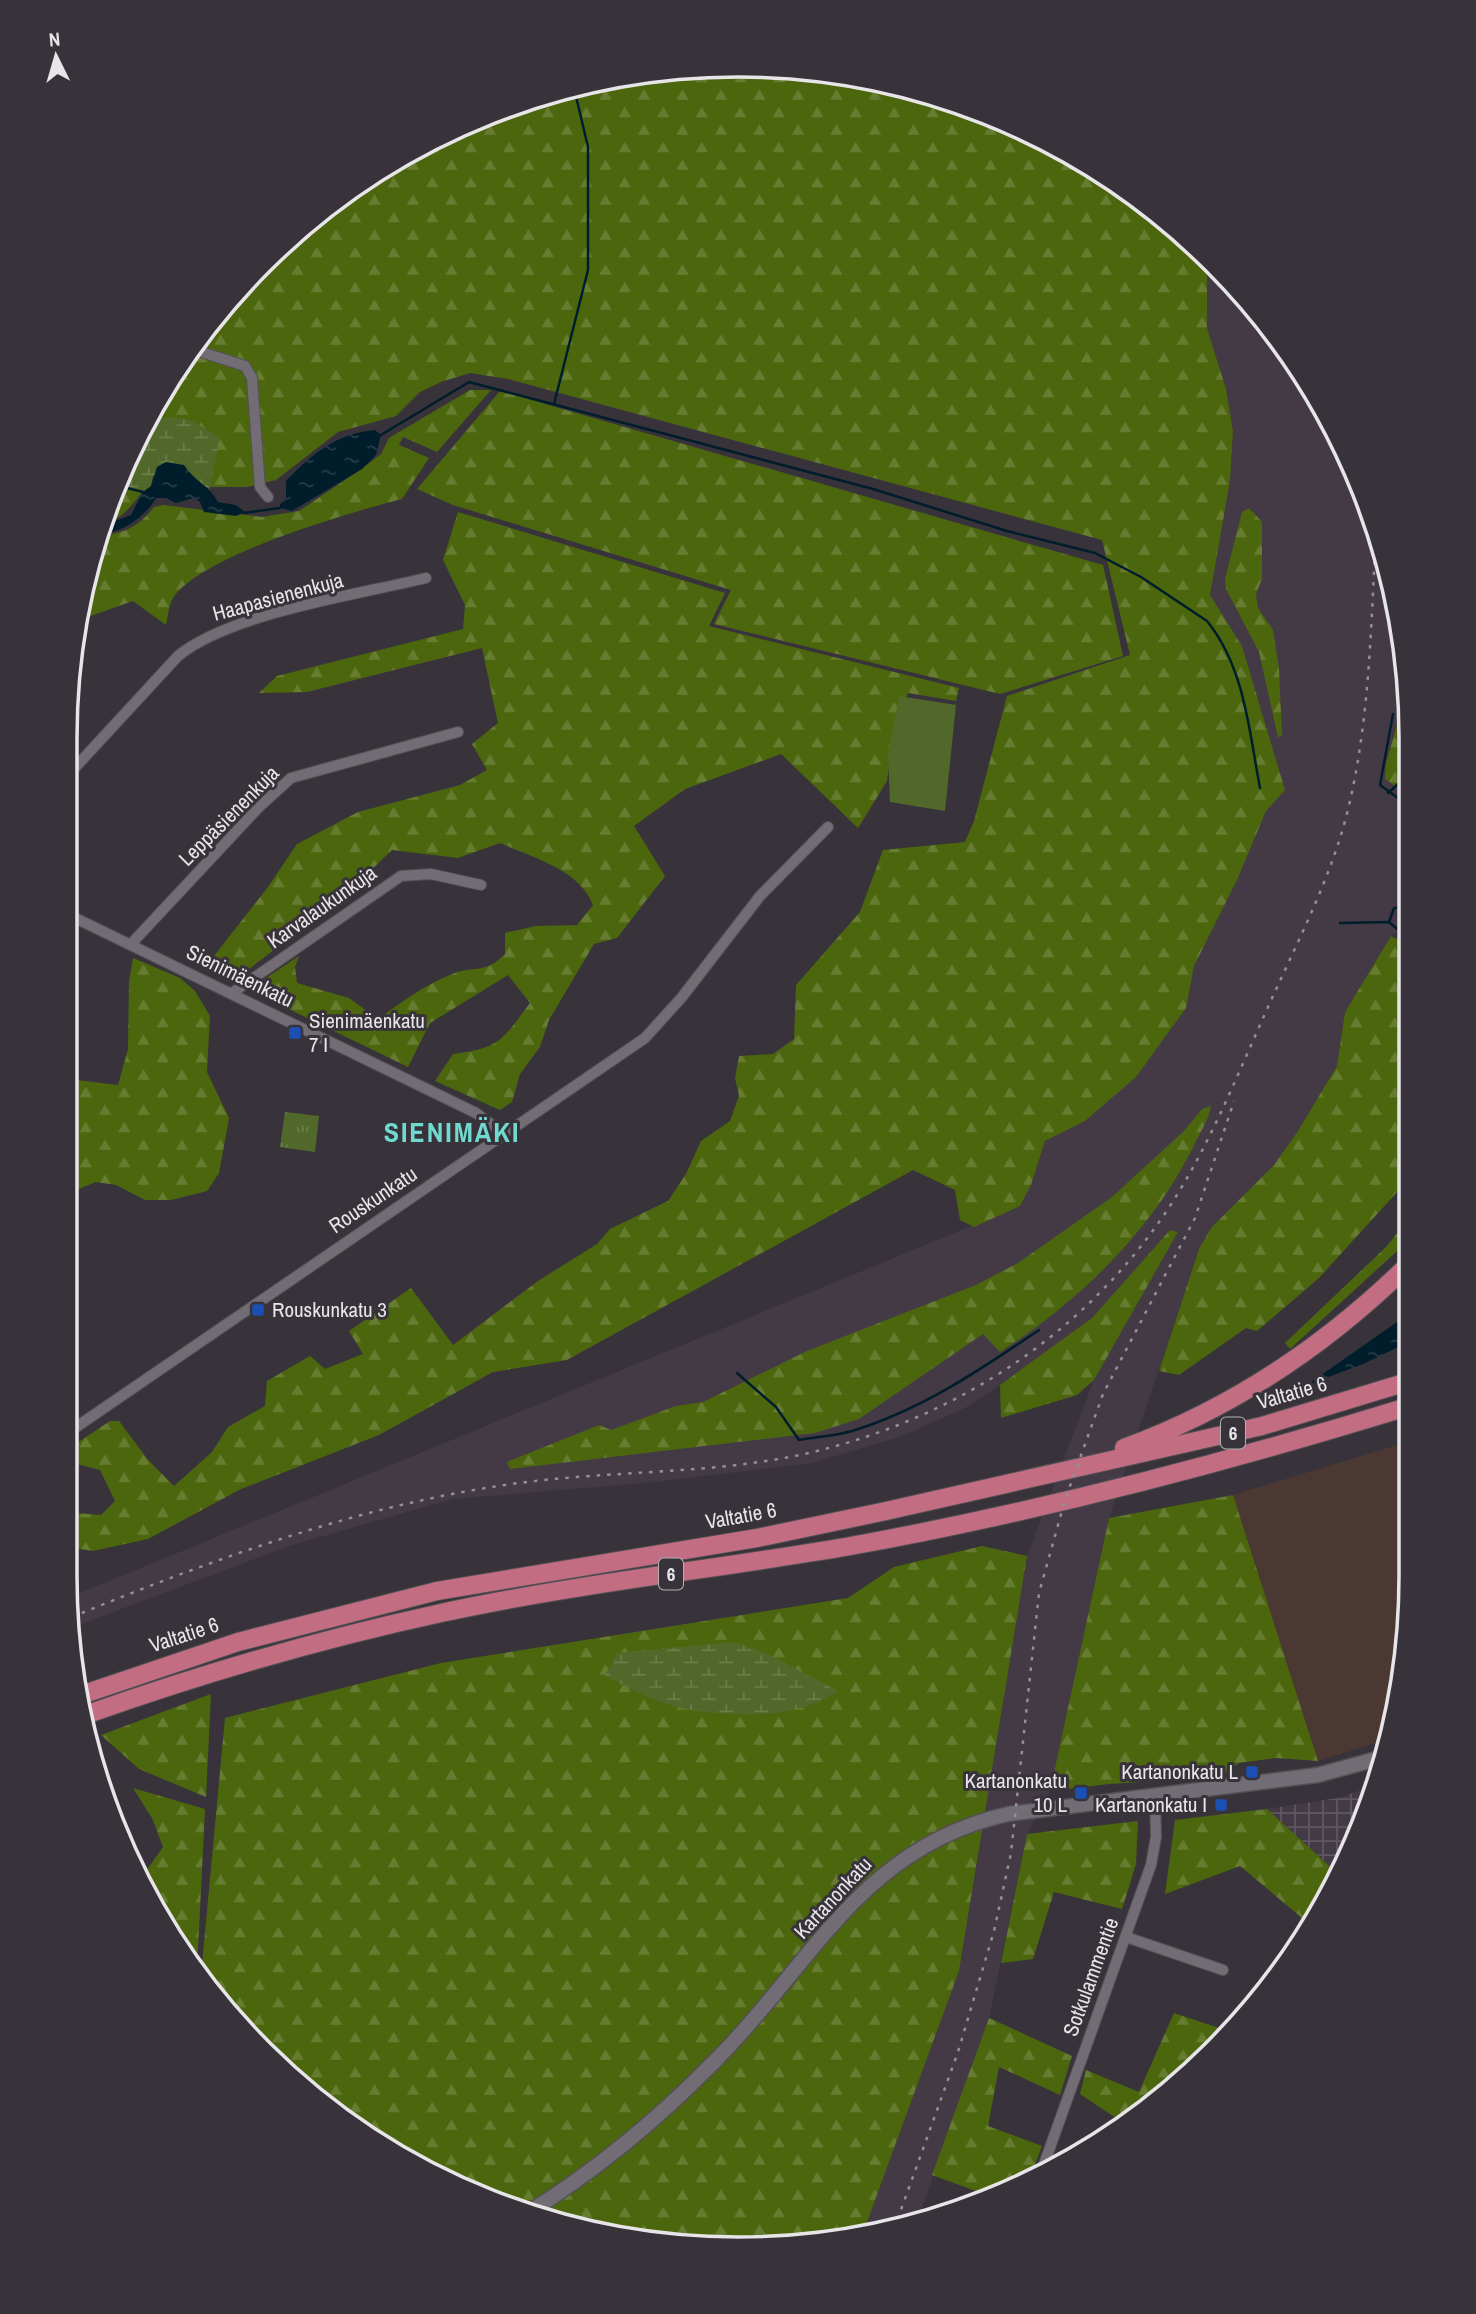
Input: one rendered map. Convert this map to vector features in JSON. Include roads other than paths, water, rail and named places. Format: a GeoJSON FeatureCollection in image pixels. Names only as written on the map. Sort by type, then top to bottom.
{"type":"FeatureCollection","features":[{"type":"Feature","properties":{"kind":"highway"},"geometry":{"type":"LineString","coordinates":[[1056,1473],[1145,1440],[1222,1405],[1285,1366],[1334,1330],[1399,1273]]}},
{"type":"Feature","properties":{"kind":"highway","name":"Valtatie 6"},"geometry":{"type":"LineString","coordinates":[[88,1693],[238,1642],[424,1594],[545,1571],[757,1538],[1262,1426],[1399,1384]]}},
{"type":"Feature","properties":{"kind":"highway","name":"Valtatie 6"},"geometry":{"type":"LineString","coordinates":[[92,1713],[243,1662],[442,1613],[845,1546],[1029,1510],[1260,1452],[1399,1409]]}},
{"type":"Feature","properties":{"kind":"main road","name":"Kartanonkatu"},"geometry":{"type":"LineString","coordinates":[[538,2206],[596,2165],[680,2095],[774,1997],[863,1890],[906,1856],[977,1821],[1053,1807],[1318,1775],[1372,1760]]}},
{"type":"Feature","properties":{"kind":"street"},"geometry":{"type":"LineString","coordinates":[[202,352],[245,366],[252,378],[260,487],[268,497]]}},
{"type":"Feature","properties":{"kind":"street","name":"Haapasienenkuja"},"geometry":{"type":"LineString","coordinates":[[77,765],[178,656],[196,642],[265,617],[426,578]]}},
{"type":"Feature","properties":{"kind":"street","name":"Leppäsienenkuja"},"geometry":{"type":"LineString","coordinates":[[131,944],[260,806],[291,778],[458,732]]}},
{"type":"Feature","properties":{"kind":"street","name":"Rouskunkatu"},"geometry":{"type":"LineString","coordinates":[[77,1426],[645,1038],[682,997],[774,880],[828,827]]}},
{"type":"Feature","properties":{"kind":"street","name":"Karvalaukunkuja"},"geometry":{"type":"LineString","coordinates":[[232,993],[401,876],[431,874],[481,885]]}},
{"type":"Feature","properties":{"kind":"street","name":"Sienimäenkatu"},"geometry":{"type":"LineString","coordinates":[[77,919],[477,1113],[504,1134]]}},
{"type":"Feature","properties":{"kind":"street","name":"Sotkulammentie"},"geometry":{"type":"LineString","coordinates":[[1045,2161],[1151,1865],[1156,1837],[1155,1796]]}},
{"type":"Feature","properties":{"kind":"street"},"geometry":{"type":"LineString","coordinates":[[1126,1937],[1223,1970]]}},
{"type":"Feature","properties":{"kind":"water"},"geometry":{"type":"Polygon","coordinates":[[[375,430],[381,435],[376,455],[362,469],[292,511],[280,508],[280,504],[286,500],[286,481],[306,462],[337,440],[375,430]]]}},
{"type":"Feature","properties":{"kind":"water"},"geometry":{"type":"Polygon","coordinates":[[[166,462],[184,465],[218,502],[236,505],[245,512],[236,516],[204,512],[200,502],[194,498],[176,503],[166,498],[156,498],[134,522],[110,532],[114,521],[131,515],[143,492],[151,486],[157,467],[166,462]]]}},
{"type":"Feature","properties":{"kind":"water"},"geometry":{"type":"Polygon","coordinates":[[[1399,1321],[1399,1347],[1307,1385],[1399,1321]]]}},
{"type":"Feature","properties":{"kind":"waterway"},"geometry":{"type":"LineString","coordinates":[[554,404],[588,270],[588,147],[576,98]]}},
{"type":"Feature","properties":{"kind":"waterway"},"geometry":{"type":"LineString","coordinates":[[381,435],[469,382],[873,489],[1007,531],[1095,553],[1141,577],[1207,621],[1220,639],[1238,679],[1244,701],[1260,788]]}},
{"type":"Feature","properties":{"kind":"waterway"},"geometry":{"type":"LineString","coordinates":[[126,488],[143,492]]}},
{"type":"Feature","properties":{"kind":"waterway"},"geometry":{"type":"LineString","coordinates":[[244,513],[280,508]]}},
{"type":"Feature","properties":{"kind":"waterway"},"geometry":{"type":"LineString","coordinates":[[1393,714],[1380,785],[1399,799]]}},
{"type":"Feature","properties":{"kind":"waterway"},"geometry":{"type":"LineString","coordinates":[[1388,793],[1399,783]]}},
{"type":"Feature","properties":{"kind":"waterway"},"geometry":{"type":"LineString","coordinates":[[1389,922],[1394,908],[1399,908]]}},
{"type":"Feature","properties":{"kind":"waterway"},"geometry":{"type":"LineString","coordinates":[[1340,923],[1389,922],[1399,930]]}},
{"type":"Feature","properties":{"kind":"waterway"},"geometry":{"type":"LineString","coordinates":[[737,1373],[776,1407],[799,1440],[852,1431],[902,1412],[972,1374],[1039,1330]]}},
{"type":"Feature","properties":{"kind":"railway"},"geometry":{"type":"LineString","coordinates":[[78,1615],[231,1556],[339,1521],[393,1507],[505,1485],[743,1464],[821,1450],[876,1433],[929,1412],[979,1386],[1026,1355],[1071,1320],[1111,1281],[1148,1238],[1180,1190],[1227,1100],[1325,880],[1343,828],[1357,768],[1369,667],[1374,562]]}},
{"type":"Feature","properties":{"kind":"railway"},"geometry":{"type":"LineString","coordinates":[[899,2216],[958,2052],[994,1931],[1011,1853],[1039,1593],[1065,1500],[1103,1394],[1195,1218],[1234,1101]]}},
{"type":"Feature","properties":{"kind":"place","name":"Sienimäenkatu 7 I"},"geometry":{"type":"Point","coordinates":[295,1033]}},
{"type":"Feature","properties":{"kind":"place","name":"Rouskunkatu 3"},"geometry":{"type":"Point","coordinates":[258,1310]}},
{"type":"Feature","properties":{"kind":"place","name":"Kartanonkatu L"},"geometry":{"type":"Point","coordinates":[1252,1772]}},
{"type":"Feature","properties":{"kind":"place","name":"Kartanonkatu 10 L"},"geometry":{"type":"Point","coordinates":[1081,1793]}},
{"type":"Feature","properties":{"kind":"place","name":"Kartanonkatu I"},"geometry":{"type":"Point","coordinates":[1221,1805]}},
{"type":"Feature","properties":{"kind":"district","name":"SIENIMÄKI"},"geometry":{"type":"Point","coordinates":[452,1132]}}]}
